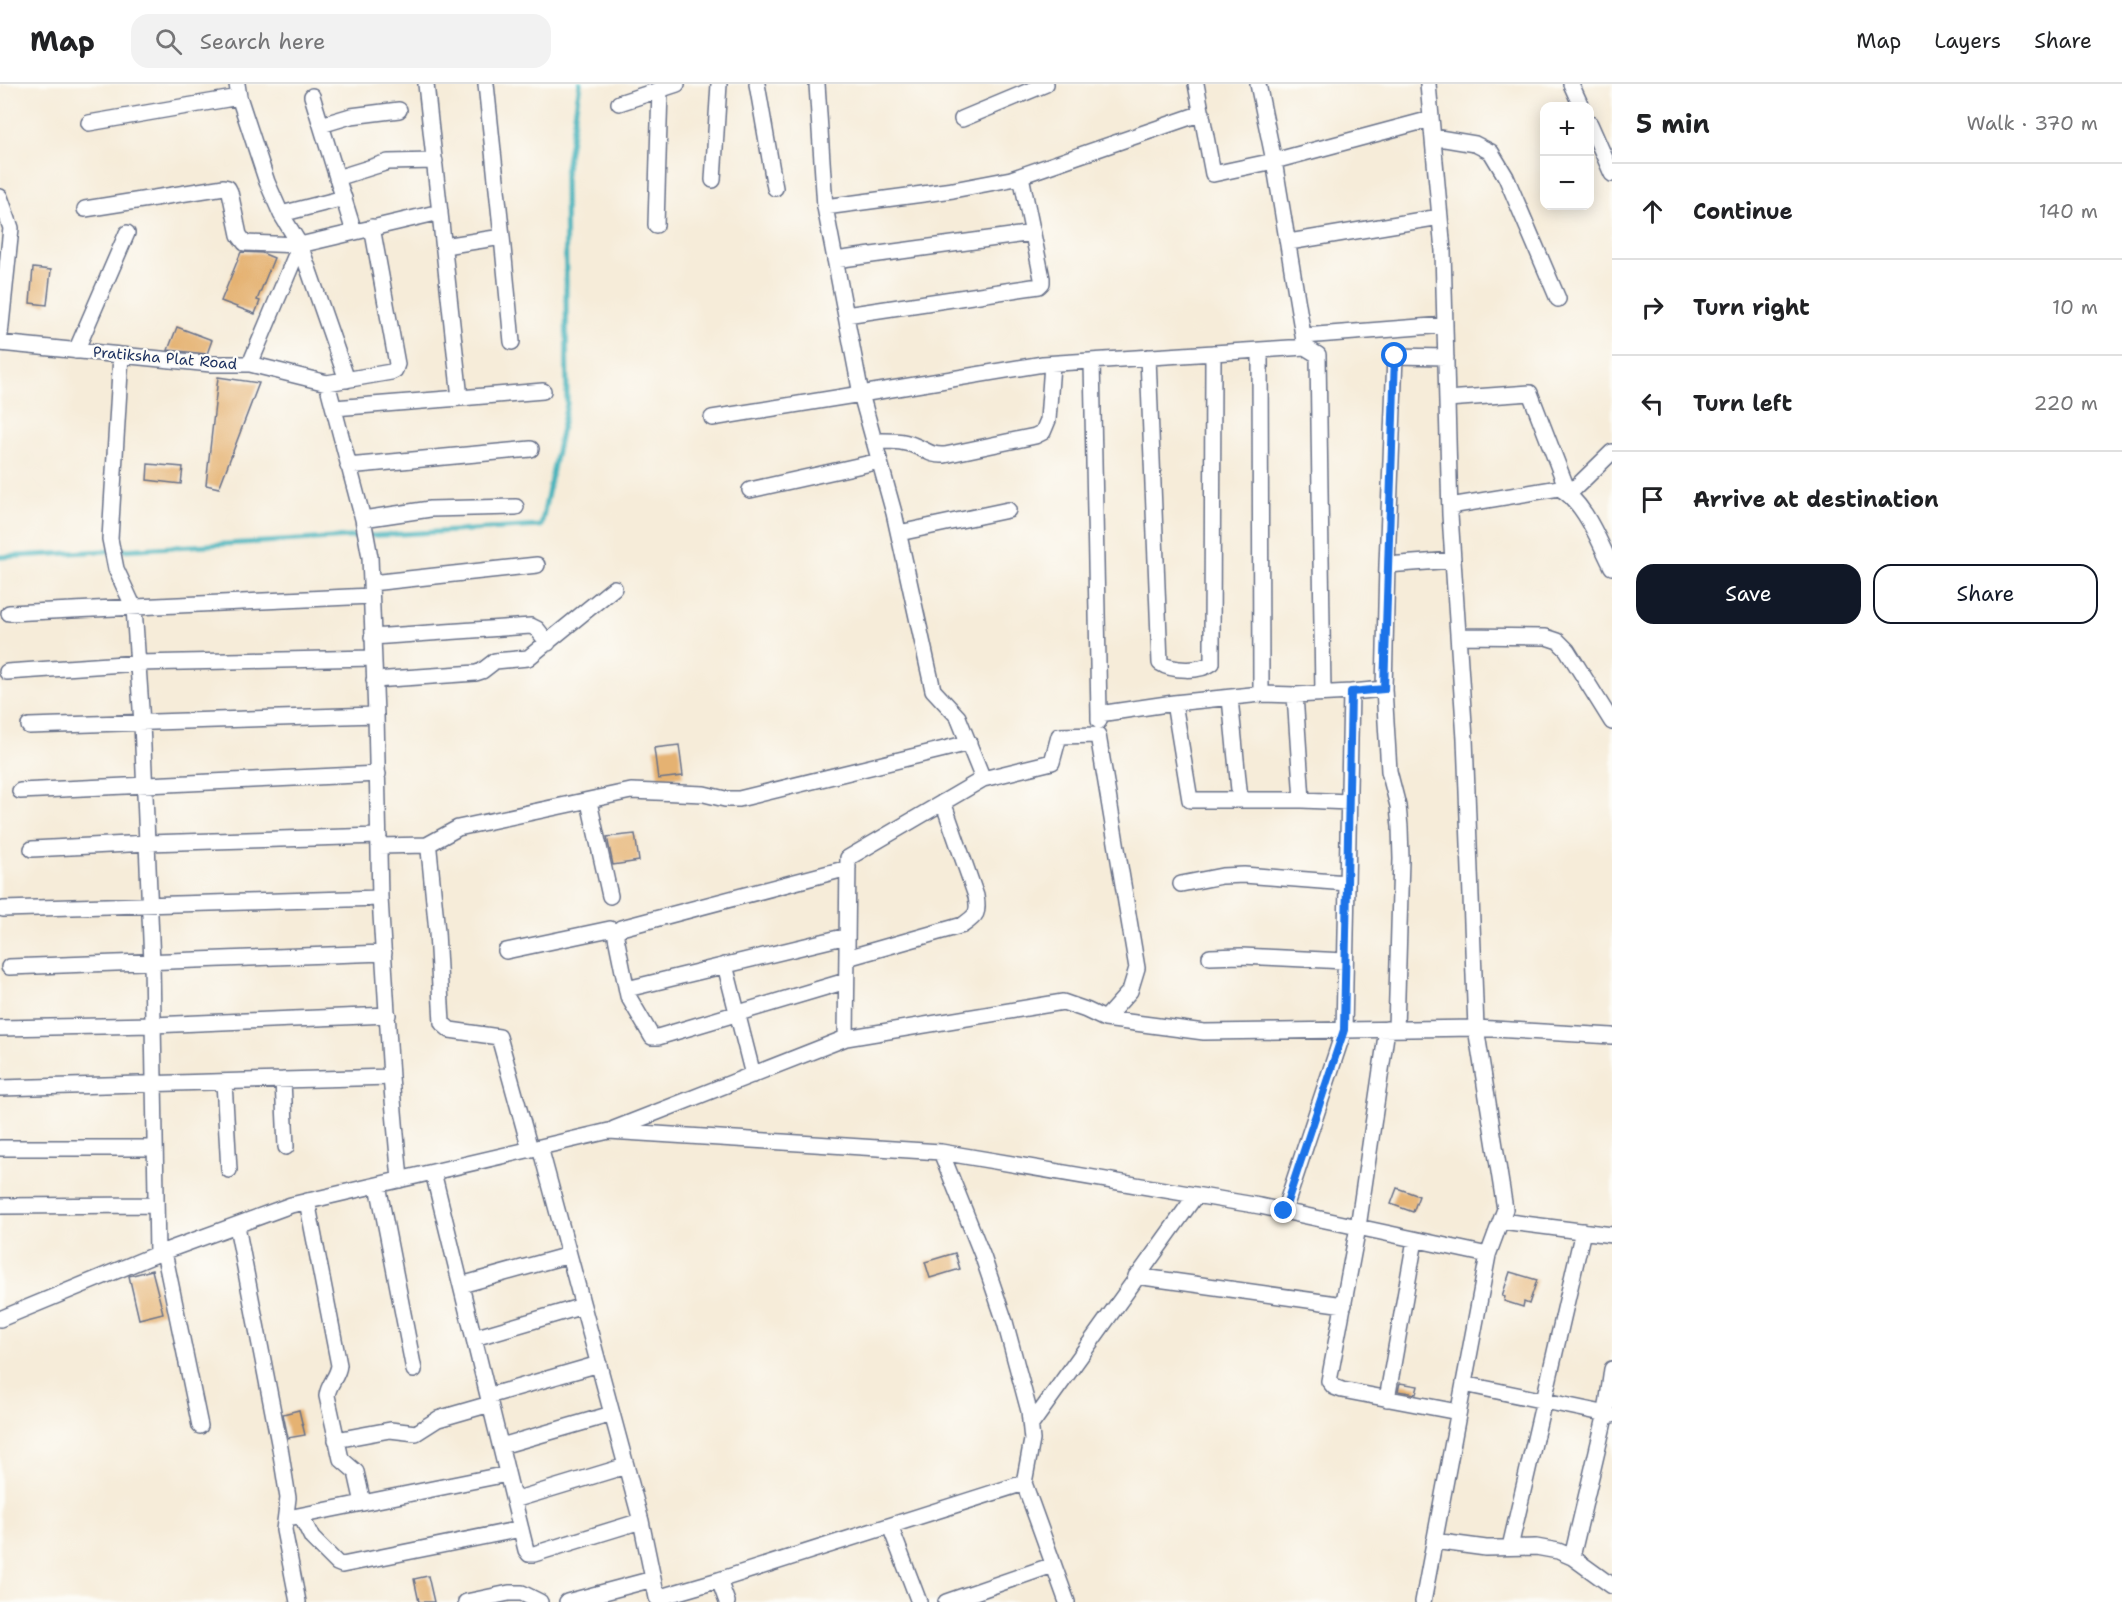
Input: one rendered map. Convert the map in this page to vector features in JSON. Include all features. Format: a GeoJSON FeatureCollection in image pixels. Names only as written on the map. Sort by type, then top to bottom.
{"type":"FeatureCollection","features":[{"type":"Feature","properties":{"kind":"street"},"geometry":{"type":"LineString","coordinates":[[426,84],[460,398]]}},
{"type":"Feature","properties":{"kind":"street"},"geometry":{"type":"LineString","coordinates":[[486,84],[512,342]]}},
{"type":"Feature","properties":{"kind":"street"},"geometry":{"type":"LineString","coordinates":[[619,103],[677,84]]}},
{"type":"Feature","properties":{"kind":"street"},"geometry":{"type":"LineString","coordinates":[[713,180],[719,84]]}},
{"type":"Feature","properties":{"kind":"street"},"geometry":{"type":"LineString","coordinates":[[757,84],[775,188]]}},
{"type":"Feature","properties":{"kind":"street"},"geometry":{"type":"LineString","coordinates":[[817,84],[825,207],[861,394],[898,533],[933,690],[958,717],[983,779]]}},
{"type":"Feature","properties":{"kind":"street"},"geometry":{"type":"LineString","coordinates":[[962,119],[1046,84]]}},
{"type":"Feature","properties":{"kind":"street"},"geometry":{"type":"LineString","coordinates":[[1196,84],[1213,174],[1274,161],[1431,119]]}},
{"type":"Feature","properties":{"kind":"street"},"geometry":{"type":"LineString","coordinates":[[1258,84],[1289,242],[1304,342],[1318,355],[1323,693]]}},
{"type":"Feature","properties":{"kind":"street"},"geometry":{"type":"LineString","coordinates":[[1423,1602],[1488,1255],[1505,1209],[1476,1028],[1465,739],[1450,506],[1440,217],[1428,84]]}},
{"type":"Feature","properties":{"kind":"street"},"geometry":{"type":"LineString","coordinates":[[1571,84],[1579,102]]}},
{"type":"Feature","properties":{"kind":"street"},"geometry":{"type":"LineString","coordinates":[[656,225],[660,89]]}},
{"type":"Feature","properties":{"kind":"street"},"geometry":{"type":"LineString","coordinates":[[89,123],[238,90],[267,182],[281,214],[300,245],[347,380]]}},
{"type":"Feature","properties":{"kind":"street"},"geometry":{"type":"LineString","coordinates":[[312,96],[354,232]]}},
{"type":"Feature","properties":{"kind":"street"},"geometry":{"type":"LineString","coordinates":[[321,125],[351,116],[399,110]]}},
{"type":"Feature","properties":{"kind":"street"},"geometry":{"type":"LineString","coordinates":[[825,207],[953,190],[1021,176],[1202,113]]}},
{"type":"Feature","properties":{"kind":"street"},"geometry":{"type":"LineString","coordinates":[[1594,133],[1612,174]]}},
{"type":"Feature","properties":{"kind":"street"},"geometry":{"type":"LineString","coordinates":[[1432,137],[1476,144],[1491,153],[1506,177],[1558,299]]}},
{"type":"Feature","properties":{"kind":"street"},"geometry":{"type":"LineString","coordinates":[[338,178],[388,162],[435,161]]}},
{"type":"Feature","properties":{"kind":"street"},"geometry":{"type":"LineString","coordinates":[[846,315],[1039,286],[1042,278],[1021,176]]}},
{"type":"Feature","properties":{"kind":"street"},"geometry":{"type":"LineString","coordinates":[[85,209],[224,187],[230,192],[239,235],[245,243],[300,245],[440,212]]}},
{"type":"Feature","properties":{"kind":"street"},"geometry":{"type":"LineString","coordinates":[[0,197],[11,228],[11,235],[0,335]]}},
{"type":"Feature","properties":{"kind":"street"},"geometry":{"type":"LineString","coordinates":[[281,214],[344,198]]}},
{"type":"Feature","properties":{"kind":"street"},"geometry":{"type":"LineString","coordinates":[[1289,242],[1440,217]]}},
{"type":"Feature","properties":{"kind":"street"},"geometry":{"type":"LineString","coordinates":[[372,227],[397,364],[396,370],[327,383],[364,525],[370,557],[380,898],[400,1180]]}},
{"type":"Feature","properties":{"kind":"street"},"geometry":{"type":"LineString","coordinates":[[76,351],[127,233]]}},
{"type":"Feature","properties":{"kind":"street"},"geometry":{"type":"LineString","coordinates":[[835,260],[1033,233]]}},
{"type":"Feature","properties":{"kind":"street"},"geometry":{"type":"LineString","coordinates":[[444,246],[502,237]]}},
{"type":"Feature","properties":{"kind":"street"},"geometry":{"type":"LineString","coordinates":[[250,364],[300,245]]}},
{"type":"Feature","properties":{"kind":"street"},"geometry":{"type":"LineString","coordinates":[[712,418],[1052,364],[1260,350],[1304,342],[1445,325]]}},
{"type":"Feature","properties":{"kind":"street","name":"Pratiksha Plat Road"},"geometry":{"type":"LineString","coordinates":[[0,343],[211,364],[250,364],[327,383]]}},
{"type":"Feature","properties":{"kind":"street"},"geometry":{"type":"LineString","coordinates":[[1260,350],[1261,694]]}},
{"type":"Feature","properties":{"kind":"street"},"geometry":{"type":"LineString","coordinates":[[1148,357],[1160,663],[1167,668],[1205,668],[1212,663],[1213,353]]}},
{"type":"Feature","properties":{"kind":"street"},"geometry":{"type":"LineString","coordinates":[[121,355],[110,539],[117,569],[134,608],[138,663],[152,963],[156,1205],[160,1253],[200,1426]]}},
{"type":"Feature","properties":{"kind":"street"},"geometry":{"type":"LineString","coordinates":[[1446,357],[1395,356],[1384,689],[1389,771],[1398,806],[1400,827],[1392,1029],[1329,1382],[1342,1390],[1458,1412]]}},
{"type":"Feature","properties":{"kind":"street"},"geometry":{"type":"LineString","coordinates":[[1092,361],[1098,735],[1137,968],[1130,991],[1105,1019]]}},
{"type":"Feature","properties":{"kind":"street"},"geometry":{"type":"LineString","coordinates":[[874,441],[899,441],[932,456],[1035,436],[1043,432],[1048,420],[1052,364]]}},
{"type":"Feature","properties":{"kind":"street"},"geometry":{"type":"LineString","coordinates":[[334,408],[543,391]]}},
{"type":"Feature","properties":{"kind":"street"},"geometry":{"type":"LineString","coordinates":[[1447,399],[1530,393],[1569,494]]}},
{"type":"Feature","properties":{"kind":"street"},"geometry":{"type":"LineString","coordinates":[[348,466],[531,449]]}},
{"type":"Feature","properties":{"kind":"street"},"geometry":{"type":"LineString","coordinates":[[1569,494],[1612,452]]}},
{"type":"Feature","properties":{"kind":"street"},"geometry":{"type":"LineString","coordinates":[[750,490],[880,462]]}},
{"type":"Feature","properties":{"kind":"street"},"geometry":{"type":"LineString","coordinates":[[1450,506],[1559,488],[1579,503],[1612,567]]}},
{"type":"Feature","properties":{"kind":"street"},"geometry":{"type":"LineString","coordinates":[[364,525],[430,509],[516,507]]}},
{"type":"Feature","properties":{"kind":"street"},"geometry":{"type":"LineString","coordinates":[[898,533],[1008,510]]}},
{"type":"Feature","properties":{"kind":"street"},"geometry":{"type":"LineString","coordinates":[[1387,565],[1453,560]]}},
{"type":"Feature","properties":{"kind":"street"},"geometry":{"type":"LineString","coordinates":[[9,613],[134,608],[371,590],[537,565]]}},
{"type":"Feature","properties":{"kind":"street"},"geometry":{"type":"LineString","coordinates":[[374,680],[476,674],[495,661],[528,658],[614,588]]}},
{"type":"Feature","properties":{"kind":"street"},"geometry":{"type":"LineString","coordinates":[[372,637],[531,626],[537,629],[548,643]]}},
{"type":"Feature","properties":{"kind":"street"},"geometry":{"type":"LineString","coordinates":[[1458,636],[1546,637],[1558,641],[1567,650],[1612,722]]}},
{"type":"Feature","properties":{"kind":"street"},"geometry":{"type":"LineString","coordinates":[[7,672],[138,663],[373,658]]}},
{"type":"Feature","properties":{"kind":"street"},"geometry":{"type":"LineString","coordinates":[[1099,714],[1261,694],[1295,695],[1384,689]]}},
{"type":"Feature","properties":{"kind":"street"},"geometry":{"type":"LineString","coordinates":[[1284,1211],[1344,1030],[1351,692]]}},
{"type":"Feature","properties":{"kind":"street"},"geometry":{"type":"LineString","coordinates":[[1295,695],[1302,800]]}},
{"type":"Feature","properties":{"kind":"street"},"geometry":{"type":"LineString","coordinates":[[1230,698],[1240,800]]}},
{"type":"Feature","properties":{"kind":"street"},"geometry":{"type":"LineString","coordinates":[[1174,703],[1190,800],[1349,802]]}},
{"type":"Feature","properties":{"kind":"street"},"geometry":{"type":"LineString","coordinates":[[29,726],[376,715]]}},
{"type":"Feature","properties":{"kind":"street"},"geometry":{"type":"LineString","coordinates":[[846,1038],[848,858],[983,779],[1052,762],[1059,736],[1098,735]]}},
{"type":"Feature","properties":{"kind":"street"},"geometry":{"type":"LineString","coordinates":[[32,849],[148,843],[379,841],[427,845],[458,828],[640,790],[704,794],[725,799],[739,798],[969,743]]}},
{"type":"Feature","properties":{"kind":"street"},"geometry":{"type":"LineString","coordinates":[[20,791],[378,774]]}},
{"type":"Feature","properties":{"kind":"street"},"geometry":{"type":"LineString","coordinates":[[589,802],[609,896]]}},
{"type":"Feature","properties":{"kind":"street"},"geometry":{"type":"LineString","coordinates":[[847,958],[963,925],[975,917],[978,907],[976,896],[943,802]]}},
{"type":"Feature","properties":{"kind":"street"},"geometry":{"type":"LineString","coordinates":[[427,845],[437,932],[442,1023],[450,1030],[498,1037],[569,1255],[641,1521],[658,1600],[1024,1483]]}},
{"type":"Feature","properties":{"kind":"street"},"geometry":{"type":"LineString","coordinates":[[616,932],[621,928],[848,868]]}},
{"type":"Feature","properties":{"kind":"street"},"geometry":{"type":"LineString","coordinates":[[1181,884],[1222,876],[1244,875],[1347,883]]}},
{"type":"Feature","properties":{"kind":"street"},"geometry":{"type":"LineString","coordinates":[[3,909],[380,898]]}},
{"type":"Feature","properties":{"kind":"street"},"geometry":{"type":"LineString","coordinates":[[506,951],[610,929],[616,932]]}},
{"type":"Feature","properties":{"kind":"street"},"geometry":{"type":"LineString","coordinates":[[616,932],[631,1001],[652,1037],[846,981]]}},
{"type":"Feature","properties":{"kind":"street"},"geometry":{"type":"LineString","coordinates":[[627,989],[847,936]]}},
{"type":"Feature","properties":{"kind":"street"},"geometry":{"type":"LineString","coordinates":[[9,967],[384,953]]}},
{"type":"Feature","properties":{"kind":"street"},"geometry":{"type":"LineString","coordinates":[[1210,957],[1241,956],[1345,961]]}},
{"type":"Feature","properties":{"kind":"street"},"geometry":{"type":"LineString","coordinates":[[725,965],[753,1075]]}},
{"type":"Feature","properties":{"kind":"street"},"geometry":{"type":"LineString","coordinates":[[0,1319],[160,1253],[291,1205],[609,1131],[846,1038],[1063,1002],[1105,1019],[1204,1032],[1476,1028],[1612,1036]]}},
{"type":"Feature","properties":{"kind":"street"},"geometry":{"type":"LineString","coordinates":[[0,1028],[153,1026],[388,1015]]}},
{"type":"Feature","properties":{"kind":"street"},"geometry":{"type":"LineString","coordinates":[[0,1088],[391,1077]]}},
{"type":"Feature","properties":{"kind":"street"},"geometry":{"type":"LineString","coordinates":[[283,1080],[286,1147]]}},
{"type":"Feature","properties":{"kind":"street"},"geometry":{"type":"LineString","coordinates":[[224,1082],[229,1170]]}},
{"type":"Feature","properties":{"kind":"street"},"geometry":{"type":"LineString","coordinates":[[609,1131],[941,1152],[1284,1211],[1488,1255]]}},
{"type":"Feature","properties":{"kind":"street"},"geometry":{"type":"LineString","coordinates":[[0,1148],[154,1148]]}},
{"type":"Feature","properties":{"kind":"street"},"geometry":{"type":"LineString","coordinates":[[941,1152],[983,1257],[1005,1322],[1031,1425],[1032,1440],[1024,1483],[1067,1602]]}},
{"type":"Feature","properties":{"kind":"street"},"geometry":{"type":"LineString","coordinates":[[433,1172],[526,1550],[529,1554],[534,1554],[641,1521]]}},
{"type":"Feature","properties":{"kind":"street"},"geometry":{"type":"LineString","coordinates":[[378,1185],[414,1370]]}},
{"type":"Feature","properties":{"kind":"street"},"geometry":{"type":"LineString","coordinates":[[1031,1425],[1196,1195]]}},
{"type":"Feature","properties":{"kind":"street"},"geometry":{"type":"LineString","coordinates":[[307,1201],[339,1365],[339,1370],[327,1392],[340,1459],[356,1472],[363,1503]]}},
{"type":"Feature","properties":{"kind":"street"},"geometry":{"type":"LineString","coordinates":[[0,1206],[156,1205]]}},
{"type":"Feature","properties":{"kind":"street"},"geometry":{"type":"LineString","coordinates":[[1501,1221],[1612,1235]]}},
{"type":"Feature","properties":{"kind":"street"},"geometry":{"type":"LineString","coordinates":[[237,1226],[288,1498],[293,1517],[312,1538],[337,1563],[342,1565],[521,1529]]}},
{"type":"Feature","properties":{"kind":"street"},"geometry":{"type":"LineString","coordinates":[[1510,1547],[1583,1231]]}},
{"type":"Feature","properties":{"kind":"street"},"geometry":{"type":"LineString","coordinates":[[1387,1399],[1415,1240]]}},
{"type":"Feature","properties":{"kind":"street"},"geometry":{"type":"LineString","coordinates":[[461,1285],[569,1255]]}},
{"type":"Feature","properties":{"kind":"street"},"geometry":{"type":"LineString","coordinates":[[1136,1276],[1344,1305]]}},
{"type":"Feature","properties":{"kind":"street"},"geometry":{"type":"LineString","coordinates":[[474,1338],[583,1306]]}},
{"type":"Feature","properties":{"kind":"street"},"geometry":{"type":"LineString","coordinates":[[336,1440],[390,1430],[416,1432],[438,1419],[489,1400],[599,1364]]}},
{"type":"Feature","properties":{"kind":"street"},"geometry":{"type":"LineString","coordinates":[[1572,1557],[1609,1414],[1612,1369]]}},
{"type":"Feature","properties":{"kind":"street"},"geometry":{"type":"LineString","coordinates":[[1464,1384],[1542,1402],[1609,1414]]}},
{"type":"Feature","properties":{"kind":"street"},"geometry":{"type":"LineString","coordinates":[[501,1446],[612,1414]]}},
{"type":"Feature","properties":{"kind":"street"},"geometry":{"type":"LineString","coordinates":[[514,1500],[626,1466]]}},
{"type":"Feature","properties":{"kind":"street"},"geometry":{"type":"LineString","coordinates":[[298,1602],[284,1530],[293,1517],[507,1474]]}},
{"type":"Feature","properties":{"kind":"street"},"geometry":{"type":"LineString","coordinates":[[890,1526],[919,1602]]}},
{"type":"Feature","properties":{"kind":"street"},"geometry":{"type":"LineString","coordinates":[[1434,1541],[1486,1548],[1510,1547],[1558,1551],[1572,1557],[1612,1586]]}},
{"type":"Feature","properties":{"kind":"street"},"geometry":{"type":"LineString","coordinates":[[946,1602],[1053,1565]]}},
{"type":"Feature","properties":{"kind":"street"},"geometry":{"type":"LineString","coordinates":[[567,1602],[653,1579]]}},
{"type":"Feature","properties":{"kind":"street"},"geometry":{"type":"LineString","coordinates":[[719,1580],[727,1602]]}},
{"type":"Feature","properties":{"kind":"street"},"geometry":{"type":"LineString","coordinates":[[466,1602],[515,1593],[530,1596],[540,1602]]}},
{"type":"Feature","properties":{"kind":"building"},"geometry":{"type":"Polygon","coordinates":[[[241,252],[262,253],[274,258],[257,300],[260,301],[255,314],[221,301],[241,252]]]}},
{"type":"Feature","properties":{"kind":"building"},"geometry":{"type":"Polygon","coordinates":[[[33,268],[51,270],[47,305],[30,303],[33,268]]]}},
{"type":"Feature","properties":{"kind":"building"},"geometry":{"type":"Polygon","coordinates":[[[177,327],[212,340],[207,354],[168,350],[177,327]]]}},
{"type":"Feature","properties":{"kind":"building"},"geometry":{"type":"Polygon","coordinates":[[[218,377],[259,383],[219,488],[206,485],[218,377]]]}},
{"type":"Feature","properties":{"kind":"building"},"geometry":{"type":"Polygon","coordinates":[[[148,464],[183,467],[181,484],[147,480],[148,464]]]}},
{"type":"Feature","properties":{"kind":"building"},"geometry":{"type":"Polygon","coordinates":[[[679,745],[683,776],[658,779],[654,748],[679,745]]]}},
{"type":"Feature","properties":{"kind":"building"},"geometry":{"type":"Polygon","coordinates":[[[635,834],[639,861],[613,865],[607,837],[635,834]]]}},
{"type":"Feature","properties":{"kind":"building"},"geometry":{"type":"Polygon","coordinates":[[[1397,1188],[1419,1196],[1413,1212],[1391,1204],[1397,1188]]]}},
{"type":"Feature","properties":{"kind":"building"},"geometry":{"type":"Polygon","coordinates":[[[955,1253],[960,1269],[930,1278],[925,1262],[955,1253]]]}},
{"type":"Feature","properties":{"kind":"building"},"geometry":{"type":"Polygon","coordinates":[[[152,1270],[163,1313],[139,1319],[129,1276],[152,1270]]]}},
{"type":"Feature","properties":{"kind":"building"},"geometry":{"type":"Polygon","coordinates":[[[1510,1272],[1537,1280],[1529,1304],[1524,1302],[1523,1307],[1504,1301],[1505,1297],[1502,1296],[1510,1272]]]}},
{"type":"Feature","properties":{"kind":"building"},"geometry":{"type":"Polygon","coordinates":[[[1400,1383],[1418,1386],[1416,1394],[1398,1391],[1400,1383]]]}},
{"type":"Feature","properties":{"kind":"building"},"geometry":{"type":"Polygon","coordinates":[[[299,1410],[305,1435],[288,1438],[283,1414],[299,1410]]]}},
{"type":"Feature","properties":{"kind":"building"},"geometry":{"type":"Polygon","coordinates":[[[428,1576],[434,1602],[419,1602],[414,1579],[428,1576]]]}},
{"type":"Feature","properties":{"kind":"waterway"},"geometry":{"type":"LineString","coordinates":[[0,557],[541,526],[567,404],[565,174],[580,84]]}},
{"type":"Feature","properties":{"kind":"route"},"geometry":{"type":"LineString","coordinates":[[1284,1211],[1344,1030],[1351,692],[1384,689],[1395,356]]}}]}
